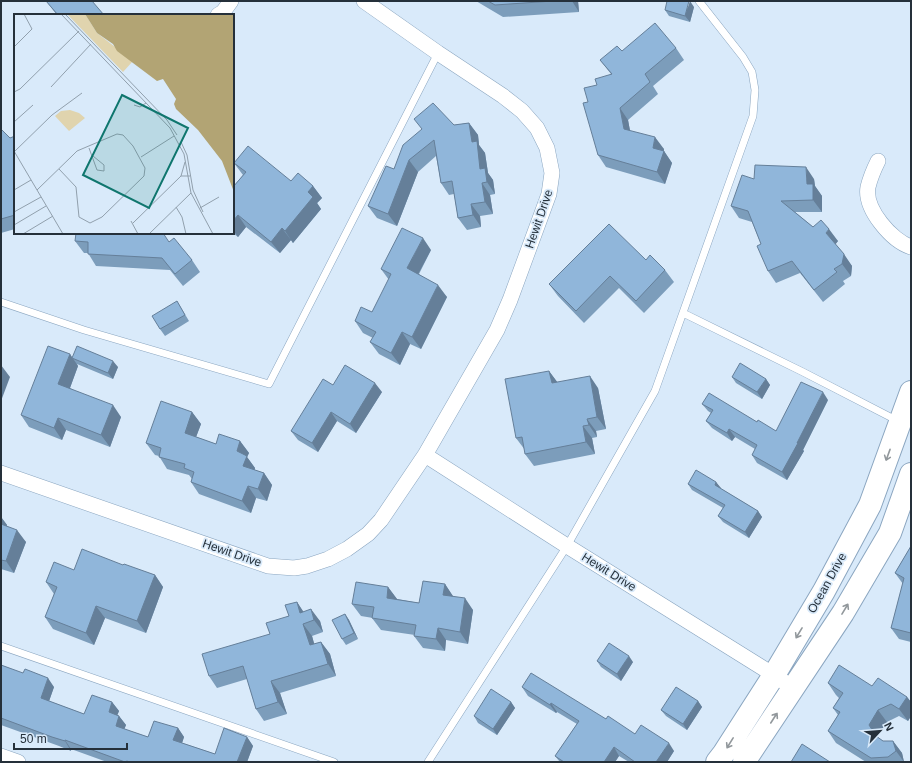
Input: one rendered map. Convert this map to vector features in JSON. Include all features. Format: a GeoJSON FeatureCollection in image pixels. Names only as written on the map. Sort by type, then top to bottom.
{"type":"FeatureCollection","features":[{"type":"Feature","properties":{"kind":"main road","name":"Ocean Drive"},"geometry":{"type":"LineString","coordinates":[[717,762],[774,675],[824,591],[870,506],[911,392]]}},
{"type":"Feature","properties":{"kind":"main road"},"geometry":{"type":"LineString","coordinates":[[744,762],[843,613],[890,533],[911,474]]}},
{"type":"Feature","properties":{"kind":"street","name":"Hewit Drive"},"geometry":{"type":"LineString","coordinates":[[1,472],[268,566],[294,568],[306,566],[328,558],[347,549],[368,534],[381,520],[425,455],[497,330],[510,300],[549,194],[552,173],[547,148],[537,128],[522,111],[503,96],[364,1]]}},
{"type":"Feature","properties":{"kind":"street"},"geometry":{"type":"LineString","coordinates":[[878,161],[868,189],[871,208],[885,229],[906,246],[911,247]]}},
{"type":"Feature","properties":{"kind":"street","name":"Hewit Drive"},"geometry":{"type":"LineString","coordinates":[[425,455],[793,688]]}},
{"type":"Feature","properties":{"kind":"street"},"geometry":{"type":"LineString","coordinates":[[1,756],[18,762]]}},
{"type":"Feature","properties":{"kind":"lane"},"geometry":{"type":"LineString","coordinates":[[428,762],[567,546],[655,391],[753,116],[754,90],[752,72],[743,57],[699,1]]}},
{"type":"Feature","properties":{"kind":"lane"},"geometry":{"type":"LineString","coordinates":[[1,302],[84,330],[269,384],[438,53]]}},
{"type":"Feature","properties":{"kind":"lane"},"geometry":{"type":"LineString","coordinates":[[682,313],[803,372],[900,422]]}},
{"type":"Feature","properties":{"kind":"lane"},"geometry":{"type":"LineString","coordinates":[[1,646],[334,762]]}},
{"type":"Feature","properties":{"kind":"building"},"geometry":{"type":"Polygon","coordinates":[[[46,1],[92,1],[103,14],[57,14],[46,1]]]}},
{"type":"Feature","properties":{"kind":"building"},"geometry":{"type":"Polygon","coordinates":[[[488,1],[553,1],[495,5],[488,1]]]}},
{"type":"Feature","properties":{"kind":"building"},"geometry":{"type":"Polygon","coordinates":[[[667,1],[689,1],[685,16],[665,10],[667,1]]]}},
{"type":"Feature","properties":{"kind":"building"},"geometry":{"type":"Polygon","coordinates":[[[655,23],[676,48],[645,74],[650,82],[620,108],[624,129],[655,137],[653,148],[664,151],[657,172],[598,155],[583,103],[588,102],[584,88],[597,85],[595,79],[612,74],[600,60],[617,46],[622,51],[655,23]]]}},
{"type":"Feature","properties":{"kind":"building"},"geometry":{"type":"Polygon","coordinates":[[[433,103],[454,125],[469,123],[472,142],[477,141],[480,169],[485,168],[487,182],[482,183],[485,202],[471,204],[473,215],[458,218],[452,181],[441,183],[434,140],[409,160],[388,214],[368,206],[386,166],[394,169],[403,145],[422,129],[414,119],[433,103]]]}},
{"type":"Feature","properties":{"kind":"building"},"geometry":{"type":"Polygon","coordinates":[[[1,129],[10,138],[14,136],[14,215],[1,219],[1,129]]]}},
{"type":"Feature","properties":{"kind":"building"},"geometry":{"type":"Polygon","coordinates":[[[248,146],[291,181],[298,173],[313,186],[308,192],[313,197],[285,231],[282,228],[271,242],[238,215],[234,220],[234,186],[246,172],[234,163],[248,146]]]}},
{"type":"Feature","properties":{"kind":"building"},"geometry":{"type":"Polygon","coordinates":[[[755,165],[806,167],[807,184],[813,184],[813,200],[781,201],[813,227],[821,220],[829,229],[826,233],[844,254],[842,264],[834,269],[837,272],[814,290],[792,261],[768,271],[757,246],[761,244],[748,211],[731,206],[742,175],[754,179],[755,165]]]}},
{"type":"Feature","properties":{"kind":"building"},"geometry":{"type":"Polygon","coordinates":[[[609,224],[646,260],[650,255],[665,270],[636,301],[610,276],[576,311],[549,284],[609,224]]]}},
{"type":"Feature","properties":{"kind":"building"},"geometry":{"type":"Polygon","coordinates":[[[402,228],[423,238],[407,268],[438,285],[412,337],[402,332],[391,353],[370,342],[376,332],[355,321],[361,307],[372,312],[391,274],[381,269],[402,228]]]}},
{"type":"Feature","properties":{"kind":"building"},"geometry":{"type":"Polygon","coordinates":[[[76,234],[164,234],[169,242],[174,238],[192,260],[175,274],[162,258],[88,254],[88,242],[75,241],[76,234]]]}},
{"type":"Feature","properties":{"kind":"building"},"geometry":{"type":"Polygon","coordinates":[[[177,301],[185,315],[160,329],[152,316],[177,301]]]}},
{"type":"Feature","properties":{"kind":"building"},"geometry":{"type":"Polygon","coordinates":[[[48,346],[70,354],[58,384],[113,405],[101,435],[58,418],[54,428],[21,415],[48,346]]]}},
{"type":"Feature","properties":{"kind":"building"},"geometry":{"type":"Polygon","coordinates":[[[77,346],[113,361],[108,373],[72,358],[77,346]]]}},
{"type":"Feature","properties":{"kind":"building"},"geometry":{"type":"Polygon","coordinates":[[[740,363],[766,379],[757,392],[732,377],[740,363]]]}},
{"type":"Feature","properties":{"kind":"building"},"geometry":{"type":"Polygon","coordinates":[[[345,365],[375,383],[350,424],[331,412],[312,443],[291,431],[323,379],[333,385],[345,365]]]}},
{"type":"Feature","properties":{"kind":"building"},"geometry":{"type":"Polygon","coordinates":[[[549,371],[552,383],[590,376],[597,417],[587,419],[589,425],[583,426],[586,442],[525,454],[522,437],[516,438],[505,379],[549,371]]]}},
{"type":"Feature","properties":{"kind":"building"},"geometry":{"type":"Polygon","coordinates":[[[801,382],[823,392],[782,472],[752,455],[757,445],[729,429],[727,433],[706,421],[713,410],[702,404],[709,393],[757,422],[758,420],[776,431],[801,382]]]}},
{"type":"Feature","properties":{"kind":"building"},"geometry":{"type":"Polygon","coordinates":[[[161,401],[192,412],[185,433],[216,444],[219,434],[240,441],[237,451],[247,456],[243,466],[264,473],[258,489],[248,486],[242,501],[191,482],[194,472],[184,468],[185,464],[159,457],[161,448],[146,443],[161,401]]]}},
{"type":"Feature","properties":{"kind":"building"},"geometry":{"type":"Polygon","coordinates":[[[696,470],[716,482],[715,485],[758,511],[745,532],[718,516],[725,505],[688,484],[696,470]]]}},
{"type":"Feature","properties":{"kind":"building"},"geometry":{"type":"Polygon","coordinates":[[[1,524],[17,530],[6,561],[1,560],[1,524]]]}},
{"type":"Feature","properties":{"kind":"building"},"geometry":{"type":"Polygon","coordinates":[[[911,546],[911,633],[891,628],[904,578],[895,573],[911,546]]]}},
{"type":"Feature","properties":{"kind":"building"},"geometry":{"type":"Polygon","coordinates":[[[82,549],[123,565],[124,564],[155,575],[137,621],[96,606],[86,633],[45,617],[57,587],[46,582],[54,562],[74,570],[82,549]]]}},
{"type":"Feature","properties":{"kind":"building"},"geometry":{"type":"Polygon","coordinates":[[[423,581],[445,584],[443,595],[465,598],[460,632],[438,628],[436,639],[414,636],[416,625],[372,618],[374,607],[352,604],[356,582],[388,587],[387,598],[419,603],[423,581]]]}},
{"type":"Feature","properties":{"kind":"building"},"geometry":{"type":"Polygon","coordinates":[[[297,602],[300,613],[311,609],[314,620],[303,624],[310,645],[321,642],[328,664],[271,681],[278,702],[256,709],[243,666],[209,676],[202,654],[270,634],[266,623],[289,616],[285,605],[297,602]]]}},
{"type":"Feature","properties":{"kind":"building"},"geometry":{"type":"Polygon","coordinates":[[[345,614],[354,633],[342,639],[332,620],[345,614]]]}},
{"type":"Feature","properties":{"kind":"building"},"geometry":{"type":"Polygon","coordinates":[[[609,643],[629,656],[617,674],[597,661],[609,643]]]}},
{"type":"Feature","properties":{"kind":"building"},"geometry":{"type":"Polygon","coordinates":[[[1,665],[23,673],[25,669],[48,678],[41,698],[84,714],[92,695],[112,702],[109,712],[119,716],[116,726],[148,737],[154,721],[178,728],[173,740],[215,754],[224,728],[247,737],[237,762],[125,762],[1,718],[1,665]]]}},
{"type":"Feature","properties":{"kind":"building"},"geometry":{"type":"Polygon","coordinates":[[[839,665],[872,686],[878,678],[907,697],[899,709],[891,704],[878,710],[869,725],[876,736],[883,741],[893,741],[896,751],[888,757],[871,758],[828,731],[840,712],[833,708],[843,693],[828,683],[839,665]]]}},
{"type":"Feature","properties":{"kind":"building"},"geometry":{"type":"Polygon","coordinates":[[[531,673],[606,719],[608,716],[635,734],[641,725],[669,743],[656,762],[635,762],[614,747],[604,762],[564,762],[555,756],[579,721],[522,687],[531,673]]]}},
{"type":"Feature","properties":{"kind":"building"},"geometry":{"type":"Polygon","coordinates":[[[676,687],[698,701],[683,724],[661,710],[676,687]]]}},
{"type":"Feature","properties":{"kind":"building"},"geometry":{"type":"Polygon","coordinates":[[[491,689],[511,702],[493,729],[474,716],[491,689]]]}},
{"type":"Feature","properties":{"kind":"building"},"geometry":{"type":"Polygon","coordinates":[[[802,744],[830,762],[791,762],[802,744]]]}}]}
